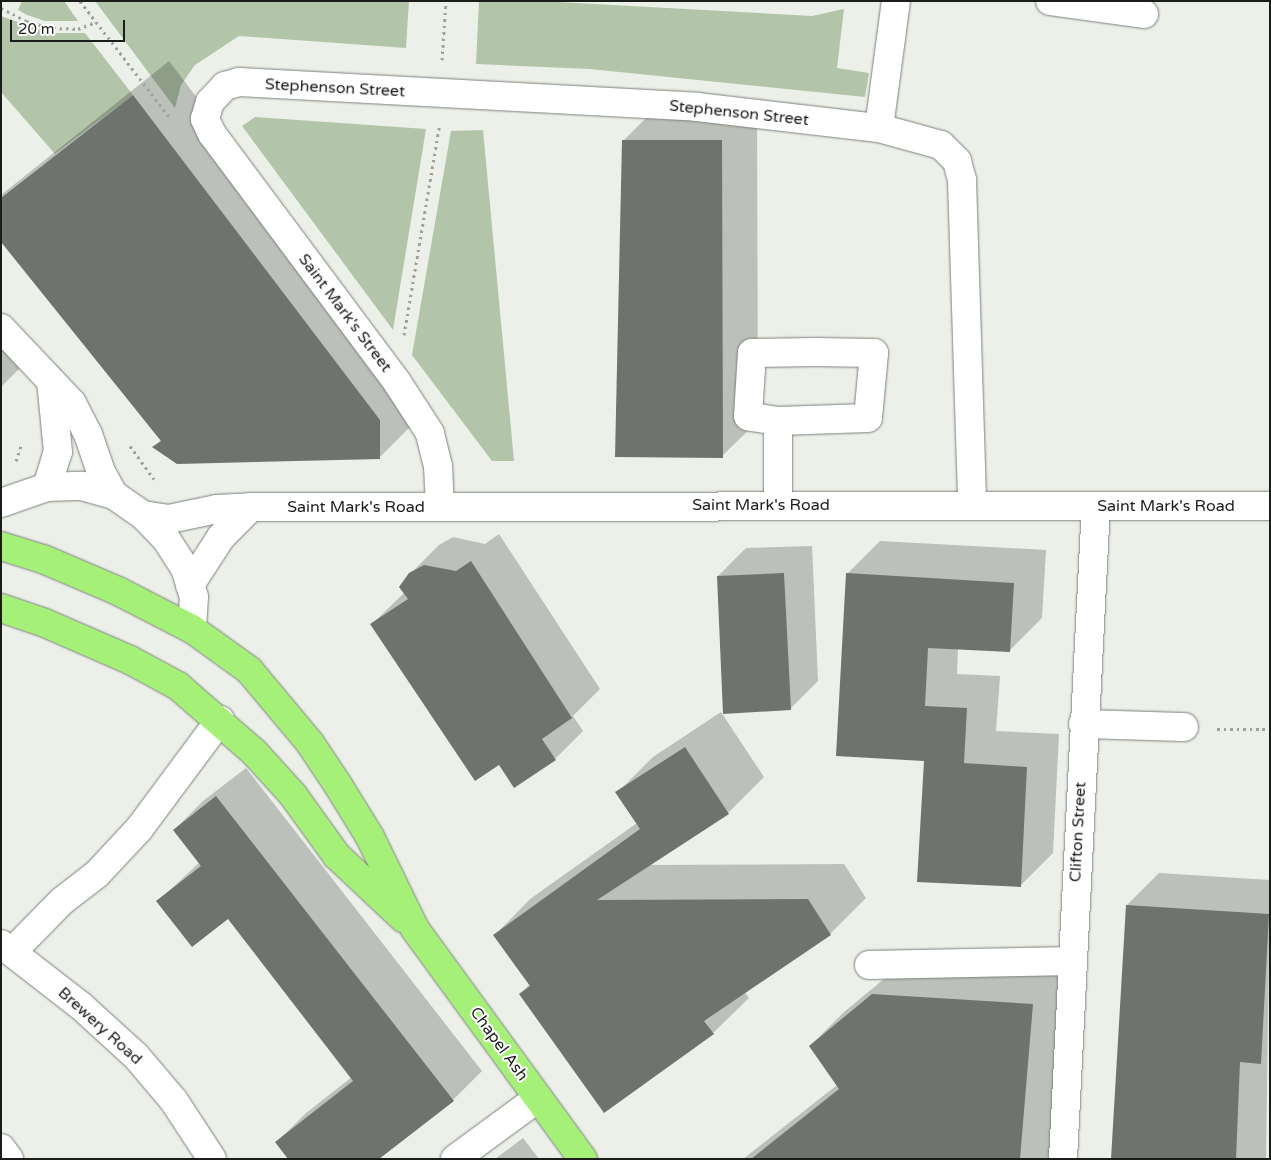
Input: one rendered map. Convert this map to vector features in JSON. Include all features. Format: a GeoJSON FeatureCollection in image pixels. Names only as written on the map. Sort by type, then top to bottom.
{"type":"FeatureCollection","features":[{"type":"Feature","properties":{"kind":"highway"},"geometry":{"type":"LineString","coordinates":[[1,546],[43,559],[118,591],[192,629],[249,670],[310,743],[370,838],[415,929]]}},
{"type":"Feature","properties":{"kind":"highway"},"geometry":{"type":"LineString","coordinates":[[1,608],[45,623],[130,660],[178,686],[220,720],[292,796],[337,856],[415,929]]}},
{"type":"Feature","properties":{"kind":"highway","name":"Chapel Ash"},"geometry":{"type":"LineString","coordinates":[[415,929],[583,1159]]}},
{"type":"Feature","properties":{"kind":"street"},"geometry":{"type":"LineString","coordinates":[[879,128],[896,1]]}},
{"type":"Feature","properties":{"kind":"street"},"geometry":{"type":"LineString","coordinates":[[1050,1],[1144,14]]}},
{"type":"Feature","properties":{"kind":"street","name":"Stephenson Street"},"geometry":{"type":"LineString","coordinates":[[212,134],[205,119],[210,102],[225,86],[239,82],[697,107],[879,128],[941,145],[957,161],[962,180],[972,504]]}},
{"type":"Feature","properties":{"kind":"street","name":"Saint Mark's Street"},"geometry":{"type":"LineString","coordinates":[[212,134],[396,382],[430,433],[438,466],[440,507]]}},
{"type":"Feature","properties":{"kind":"street"},"geometry":{"type":"LineString","coordinates":[[1,328],[72,403],[88,434],[101,472],[114,495]]}},
{"type":"Feature","properties":{"kind":"street"},"geometry":{"type":"LineString","coordinates":[[752,352],[874,353],[868,418],[778,421],[748,416],[752,352]]}},
{"type":"Feature","properties":{"kind":"street"},"geometry":{"type":"LineString","coordinates":[[47,487],[58,452],[51,381]]}},
{"type":"Feature","properties":{"kind":"street"},"geometry":{"type":"LineString","coordinates":[[778,421],[778,505]]}},
{"type":"Feature","properties":{"kind":"street","name":"Saint Mark's Road"},"geometry":{"type":"LineString","coordinates":[[1,503],[47,487],[82,486],[114,495],[143,515],[166,539],[184,568],[194,597],[192,629]]}},
{"type":"Feature","properties":{"kind":"street","name":"Saint Mark's Road"},"geometry":{"type":"LineString","coordinates":[[143,515],[169,519],[217,508],[251,507],[972,504],[1270,506]]}},
{"type":"Feature","properties":{"kind":"street","name":"Clifton Street"},"geometry":{"type":"LineString","coordinates":[[1063,1159],[1096,506]]}},
{"type":"Feature","properties":{"kind":"street"},"geometry":{"type":"LineString","coordinates":[[190,585],[220,537],[251,507]]}},
{"type":"Feature","properties":{"kind":"street","name":"Brewery Road"},"geometry":{"type":"LineString","coordinates":[[212,1159],[174,1101],[136,1056],[81,1006],[6,948],[62,900],[97,874],[139,829],[220,720]]}},
{"type":"Feature","properties":{"kind":"street"},"geometry":{"type":"LineString","coordinates":[[1084,724],[1184,726]]}},
{"type":"Feature","properties":{"kind":"street"},"geometry":{"type":"LineString","coordinates":[[869,965],[1072,961]]}},
{"type":"Feature","properties":{"kind":"street"},"geometry":{"type":"LineString","coordinates":[[455,1159],[538,1098]]}},
{"type":"Feature","properties":{"kind":"street"},"geometry":{"type":"LineString","coordinates":[[1,1148],[9,1159]]}},
{"type":"Feature","properties":{"kind":"path"},"geometry":{"type":"LineString","coordinates":[[80,1],[173,122],[212,134]]}},
{"type":"Feature","properties":{"kind":"path"},"geometry":{"type":"LineString","coordinates":[[396,382],[439,129],[446,1]]}},
{"type":"Feature","properties":{"kind":"path"},"geometry":{"type":"LineString","coordinates":[[1,8],[26,21],[53,28],[78,29],[95,22]]}},
{"type":"Feature","properties":{"kind":"path"},"geometry":{"type":"LineString","coordinates":[[127,442],[156,482]]}},
{"type":"Feature","properties":{"kind":"path"},"geometry":{"type":"LineString","coordinates":[[1184,726],[1270,729]]}},
{"type":"Feature","properties":{"kind":"green space"},"geometry":{"type":"Polygon","coordinates":[[[22,1],[64,1],[78,21],[45,21],[27,15],[18,10],[22,1]]]}},
{"type":"Feature","properties":{"kind":"green space"},"geometry":{"type":"Polygon","coordinates":[[[95,1],[409,1],[406,48],[239,36],[195,65],[181,85],[175,108],[95,1]]]}},
{"type":"Feature","properties":{"kind":"green space"},"geometry":{"type":"Polygon","coordinates":[[[479,1],[539,1],[812,16],[844,9],[837,68],[869,73],[865,97],[590,69],[476,64],[479,1]]]}},
{"type":"Feature","properties":{"kind":"green space"},"geometry":{"type":"Polygon","coordinates":[[[1,16],[49,33],[85,33],[133,95],[55,154],[1,92],[1,16]]]}},
{"type":"Feature","properties":{"kind":"green space"},"geometry":{"type":"Polygon","coordinates":[[[255,117],[426,129],[393,330],[242,126],[255,117]]]}},
{"type":"Feature","properties":{"kind":"green space"},"geometry":{"type":"Polygon","coordinates":[[[483,130],[514,461],[492,461],[412,355],[451,131],[483,130]]]}},
{"type":"Feature","properties":{"kind":"building"},"geometry":{"type":"Polygon","coordinates":[[[133,95],[380,420],[380,459],[177,464],[152,447],[161,441],[1,242],[1,198],[133,95]]]}},
{"type":"Feature","properties":{"kind":"building"},"geometry":{"type":"Polygon","coordinates":[[[622,140],[722,140],[723,458],[615,457],[622,140]]]}},
{"type":"Feature","properties":{"kind":"building"},"geometry":{"type":"Polygon","coordinates":[[[471,561],[572,718],[542,739],[556,760],[514,788],[499,765],[475,781],[370,624],[408,599],[399,587],[409,573],[424,565],[456,571],[471,561]]]}},
{"type":"Feature","properties":{"kind":"building"},"geometry":{"type":"Polygon","coordinates":[[[784,573],[791,710],[723,714],[717,576],[784,573]]]}},
{"type":"Feature","properties":{"kind":"building"},"geometry":{"type":"Polygon","coordinates":[[[846,573],[1014,583],[1010,652],[928,648],[925,706],[967,708],[964,763],[1027,767],[1021,887],[917,882],[924,761],[836,756],[846,573]]]}},
{"type":"Feature","properties":{"kind":"building"},"geometry":{"type":"Polygon","coordinates":[[[685,747],[729,814],[597,900],[808,899],[831,935],[704,1021],[714,1034],[604,1113],[519,994],[530,986],[493,935],[640,829],[615,792],[685,747]]]}},
{"type":"Feature","properties":{"kind":"building"},"geometry":{"type":"Polygon","coordinates":[[[216,796],[454,1101],[379,1159],[288,1159],[275,1142],[353,1081],[228,919],[192,947],[156,901],[201,866],[173,830],[216,796]]]}},
{"type":"Feature","properties":{"kind":"building"},"geometry":{"type":"Polygon","coordinates":[[[1126,905],[1269,914],[1261,1064],[1240,1062],[1236,1159],[1111,1159],[1126,905]]]}},
{"type":"Feature","properties":{"kind":"building"},"geometry":{"type":"Polygon","coordinates":[[[872,994],[1033,1004],[1020,1159],[751,1159],[839,1089],[809,1046],[872,994]]]}}]}
